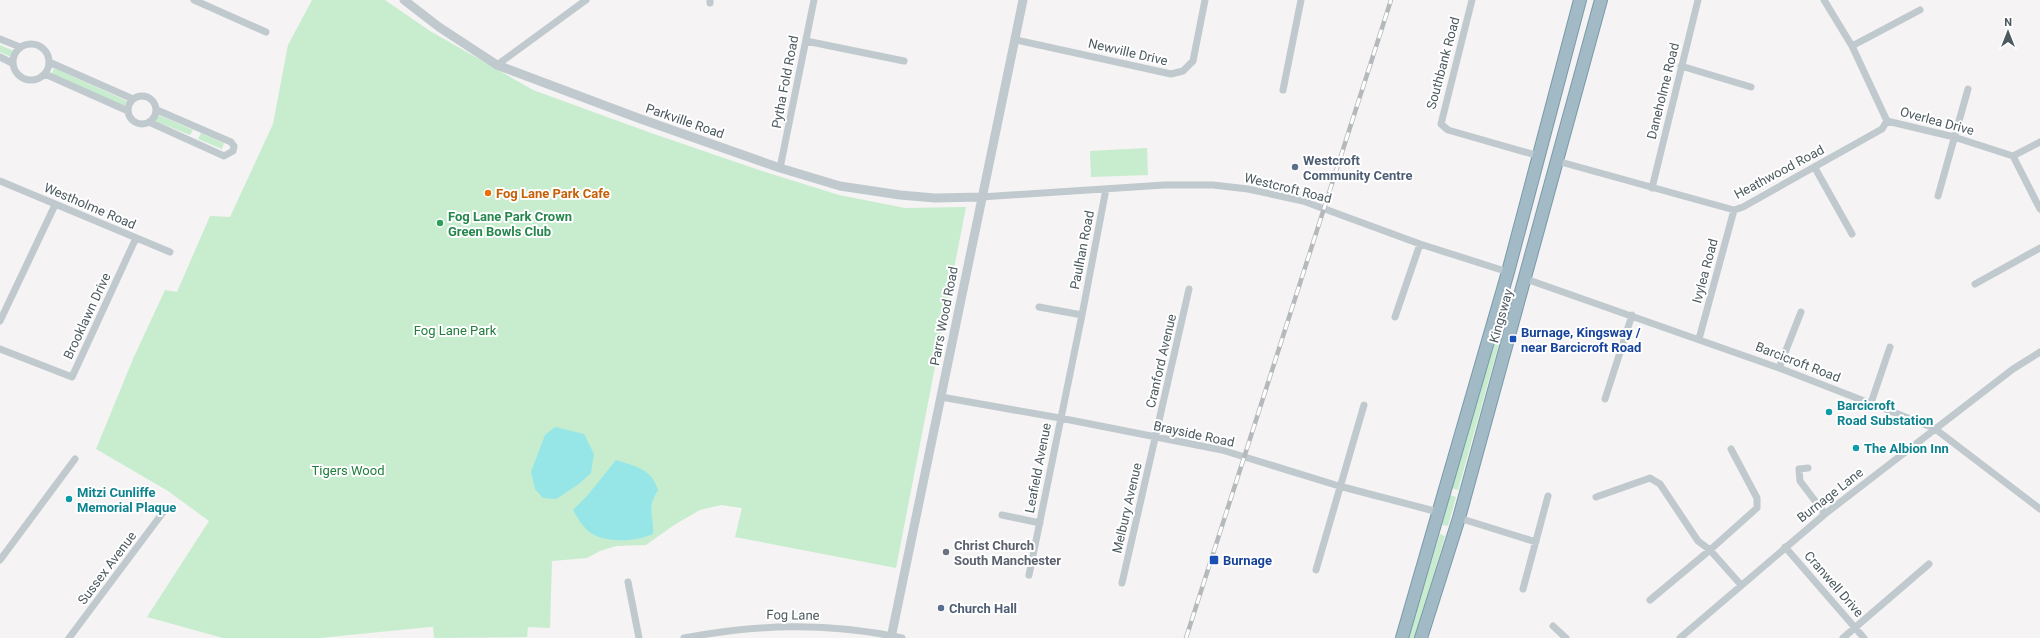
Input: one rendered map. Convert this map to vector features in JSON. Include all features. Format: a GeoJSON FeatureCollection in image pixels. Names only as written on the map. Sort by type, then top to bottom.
{"type":"FeatureCollection","features":[{"type":"Feature","properties":{"kind":"highway","name":"Kingsway"},"geometry":{"type":"LineString","coordinates":[[1402,638],[1508,272],[1580,0]]}},
{"type":"Feature","properties":{"kind":"highway","name":"Kingsway"},"geometry":{"type":"LineString","coordinates":[[1421,638],[1459,518],[1526,279],[1601,0]]}},
{"type":"Feature","properties":{"kind":"street"},"geometry":{"type":"LineString","coordinates":[[194,0],[266,32]]}},
{"type":"Feature","properties":{"kind":"street","name":"Parkville Road"},"geometry":{"type":"LineString","coordinates":[[404,0],[439,27],[497,65],[780,168],[840,186],[900,195],[935,198],[981,197]]}},
{"type":"Feature","properties":{"kind":"street"},"geometry":{"type":"LineString","coordinates":[[497,65],[586,0]]}},
{"type":"Feature","properties":{"kind":"street","name":"Pytha Fold Road"},"geometry":{"type":"LineString","coordinates":[[780,168],[814,0]]}},
{"type":"Feature","properties":{"kind":"street","name":"Parrs Wood Road"},"geometry":{"type":"LineString","coordinates":[[891,637],[981,197],[1024,0]]}},
{"type":"Feature","properties":{"kind":"street","name":"Newville Drive"},"geometry":{"type":"LineString","coordinates":[[1016,40],[1171,74],[1183,71],[1193,61],[1205,0]]}},
{"type":"Feature","properties":{"kind":"street"},"geometry":{"type":"LineString","coordinates":[[1283,90],[1301,0]]}},
{"type":"Feature","properties":{"kind":"street","name":"Southbank Road"},"geometry":{"type":"LineString","coordinates":[[1472,0],[1441,124],[1448,130],[1539,156]]}},
{"type":"Feature","properties":{"kind":"street","name":"Daneholme Road"},"geometry":{"type":"LineString","coordinates":[[1652,188],[1698,0]]}},
{"type":"Feature","properties":{"kind":"street","name":"Overlea Drive"},"geometry":{"type":"LineString","coordinates":[[1824,0],[1852,46],[1887,120],[1954,137],[2013,156]]}},
{"type":"Feature","properties":{"kind":"street"},"geometry":{"type":"LineString","coordinates":[[1852,46],[1920,10]]}},
{"type":"Feature","properties":{"kind":"street"},"geometry":{"type":"LineString","coordinates":[[0,38],[20,47],[32,44],[38,46],[47,54],[49,62],[45,74],[34,80],[22,79],[14,70],[12,63],[14,55],[20,47]]}},
{"type":"Feature","properties":{"kind":"street"},"geometry":{"type":"LineString","coordinates":[[806,41],[904,61]]}},
{"type":"Feature","properties":{"kind":"street"},"geometry":{"type":"LineString","coordinates":[[0,57],[12,63]]}},
{"type":"Feature","properties":{"kind":"street"},"geometry":{"type":"LineString","coordinates":[[49,62],[133,99]]}},
{"type":"Feature","properties":{"kind":"street"},"geometry":{"type":"LineString","coordinates":[[1681,66],[1751,87]]}},
{"type":"Feature","properties":{"kind":"street"},"geometry":{"type":"LineString","coordinates":[[45,74],[128,111]]}},
{"type":"Feature","properties":{"kind":"street"},"geometry":{"type":"LineString","coordinates":[[1938,196],[1968,89]]}},
{"type":"Feature","properties":{"kind":"street"},"geometry":{"type":"LineString","coordinates":[[139,96],[148,96],[154,102],[157,110],[155,117],[149,122],[140,124],[132,120],[128,111],[129,103],[133,99],[139,96]]}},
{"type":"Feature","properties":{"kind":"street"},"geometry":{"type":"LineString","coordinates":[[149,122],[224,156],[234,151],[234,146],[231,142],[157,110]]}},
{"type":"Feature","properties":{"kind":"street","name":"Heathwood Road"},"geometry":{"type":"LineString","coordinates":[[1558,161],[1734,210],[1743,207],[1882,130],[1887,120]]}},
{"type":"Feature","properties":{"kind":"street"},"geometry":{"type":"LineString","coordinates":[[2040,142],[2013,156],[2040,209]]}},
{"type":"Feature","properties":{"kind":"street"},"geometry":{"type":"LineString","coordinates":[[1815,168],[1852,234]]}},
{"type":"Feature","properties":{"kind":"street","name":"Westholme Road"},"geometry":{"type":"LineString","coordinates":[[0,181],[170,252]]}},
{"type":"Feature","properties":{"kind":"street","name":"Westcroft Road"},"geometry":{"type":"LineString","coordinates":[[981,197],[1164,185],[1213,185],[1248,189],[1303,201],[1420,244],[1508,272]]}},
{"type":"Feature","properties":{"kind":"street","name":"Paulhan Road"},"geometry":{"type":"LineString","coordinates":[[1060,418],[1082,315],[1106,189]]}},
{"type":"Feature","properties":{"kind":"street"},"geometry":{"type":"LineString","coordinates":[[0,321],[55,205]]}},
{"type":"Feature","properties":{"kind":"street","name":"Ivylea Road"},"geometry":{"type":"LineString","coordinates":[[1699,339],[1734,210]]}},
{"type":"Feature","properties":{"kind":"street","name":"Brooklawn Drive"},"geometry":{"type":"LineString","coordinates":[[0,349],[72,377],[136,238]]}},
{"type":"Feature","properties":{"kind":"street"},"geometry":{"type":"LineString","coordinates":[[1395,317],[1420,244]]}},
{"type":"Feature","properties":{"kind":"street"},"geometry":{"type":"LineString","coordinates":[[1975,284],[2040,248]]}},
{"type":"Feature","properties":{"kind":"street","name":"Barcicroft Road"},"geometry":{"type":"LineString","coordinates":[[1526,279],[1780,368],[1934,428],[2040,510]]}},
{"type":"Feature","properties":{"kind":"street","name":"Cranford Avenue"},"geometry":{"type":"LineString","coordinates":[[1156,438],[1189,289]]}},
{"type":"Feature","properties":{"kind":"street"},"geometry":{"type":"LineString","coordinates":[[1039,307],[1082,315]]}},
{"type":"Feature","properties":{"kind":"street"},"geometry":{"type":"LineString","coordinates":[[1780,368],[1801,312]]}},
{"type":"Feature","properties":{"kind":"street"},"geometry":{"type":"LineString","coordinates":[[1605,398],[1632,315]]}},
{"type":"Feature","properties":{"kind":"street"},"geometry":{"type":"LineString","coordinates":[[1871,403],[1890,347]]}},
{"type":"Feature","properties":{"kind":"street","name":"Burnage Lane"},"geometry":{"type":"LineString","coordinates":[[1680,638],[1825,514],[1934,428],[2013,369],[2040,352]]}},
{"type":"Feature","properties":{"kind":"street","name":"Brayside Road"},"geometry":{"type":"LineString","coordinates":[[941,397],[1060,418],[1222,450],[1340,486],[1438,512]]}},
{"type":"Feature","properties":{"kind":"street"},"geometry":{"type":"LineString","coordinates":[[1316,570],[1364,404]]}},
{"type":"Feature","properties":{"kind":"street","name":"Leafield Avenue"},"geometry":{"type":"LineString","coordinates":[[1029,575],[1060,418]]}},
{"type":"Feature","properties":{"kind":"street","name":"Melbury Avenue"},"geometry":{"type":"LineString","coordinates":[[1122,583],[1156,438]]}},
{"type":"Feature","properties":{"kind":"street"},"geometry":{"type":"LineString","coordinates":[[1650,600],[1710,550],[1756,508],[1757,498],[1731,449]]}},
{"type":"Feature","properties":{"kind":"street"},"geometry":{"type":"LineString","coordinates":[[0,560],[75,459]]}},
{"type":"Feature","properties":{"kind":"street"},"geometry":{"type":"LineString","coordinates":[[1808,468],[1799,469],[1800,481],[1825,514]]}},
{"type":"Feature","properties":{"kind":"street"},"geometry":{"type":"LineString","coordinates":[[1596,498],[1650,478],[1660,484],[1698,541],[1710,550],[1741,585]]}},
{"type":"Feature","properties":{"kind":"street"},"geometry":{"type":"LineString","coordinates":[[1523,589],[1548,496]]}},
{"type":"Feature","properties":{"kind":"street","name":"Sussex Avenue"},"geometry":{"type":"LineString","coordinates":[[70,638],[164,511]]}},
{"type":"Feature","properties":{"kind":"street","name":"Leafield Avenue"},"geometry":{"type":"LineString","coordinates":[[1002,515],[1040,523]]}},
{"type":"Feature","properties":{"kind":"street"},"geometry":{"type":"LineString","coordinates":[[1459,518],[1536,542]]}},
{"type":"Feature","properties":{"kind":"street","name":"Cranwell Drive"},"geometry":{"type":"LineString","coordinates":[[1785,547],[1864,638]]}},
{"type":"Feature","properties":{"kind":"street"},"geometry":{"type":"LineString","coordinates":[[1843,638],[1929,564]]}},
{"type":"Feature","properties":{"kind":"street"},"geometry":{"type":"LineString","coordinates":[[628,582],[639,638]]}},
{"type":"Feature","properties":{"kind":"street","name":"Fog Lane"},"geometry":{"type":"LineString","coordinates":[[684,638],[718,635],[760,627],[796,625],[868,632],[902,638]]}},
{"type":"Feature","properties":{"kind":"street"},"geometry":{"type":"LineString","coordinates":[[1553,626],[1566,638]]}},
{"type":"Feature","properties":{"kind":"green space","name":"Fog Lane Park"},"geometry":{"type":"Polygon","coordinates":[[[312,0],[385,0],[430,31],[533,90],[762,171],[839,195],[905,208],[966,207],[896,568],[735,537],[742,508],[721,505],[700,510],[674,525],[646,545],[616,546],[600,551],[587,558],[552,561],[550,628],[528,627],[527,637],[434,638],[433,627],[430,627],[319,638],[223,638],[147,617],[209,521],[168,491],[96,449],[133,359],[165,290],[177,292],[210,216],[230,217],[273,124],[288,45],[312,0]]]}},
{"type":"Feature","properties":{"kind":"green space"},"geometry":{"type":"Polygon","coordinates":[[[0,45],[14,51],[11,57],[0,52],[0,45]]]}},
{"type":"Feature","properties":{"kind":"green space"},"geometry":{"type":"Polygon","coordinates":[[[54,68],[127,101],[124,107],[51,75],[54,68]]]}},
{"type":"Feature","properties":{"kind":"green space"},"geometry":{"type":"Polygon","coordinates":[[[159,115],[193,130],[190,135],[155,121],[159,115]]]}},
{"type":"Feature","properties":{"kind":"green space"},"geometry":{"type":"Polygon","coordinates":[[[201,133],[224,143],[222,149],[198,139],[201,133]]]}},
{"type":"Feature","properties":{"kind":"green space"},"geometry":{"type":"Polygon","coordinates":[[[1147,148],[1148,175],[1091,177],[1090,151],[1147,148]]]}},
{"type":"Feature","properties":{"kind":"green space"},"geometry":{"type":"Polygon","coordinates":[[[1503,306],[1509,308],[1458,490],[1451,488],[1503,306]]]}},
{"type":"Feature","properties":{"kind":"green space"},"geometry":{"type":"Polygon","coordinates":[[[1450,495],[1456,497],[1448,526],[1442,525],[1450,495]]]}},
{"type":"Feature","properties":{"kind":"green space"},"geometry":{"type":"Polygon","coordinates":[[[1440,534],[1445,536],[1418,629],[1414,638],[1408,638],[1440,534]]]}},
{"type":"Feature","properties":{"kind":"water"},"geometry":{"type":"Polygon","coordinates":[[[555,427],[584,434],[594,454],[591,473],[579,484],[556,499],[543,498],[535,489],[531,472],[545,435],[555,427]]]}},
{"type":"Feature","properties":{"kind":"water"},"geometry":{"type":"Polygon","coordinates":[[[616,460],[642,469],[652,477],[655,483],[658,490],[651,507],[653,534],[638,539],[629,540],[610,540],[601,538],[593,535],[587,530],[573,510],[587,496],[616,460]]]}},
{"type":"Feature","properties":{"kind":"railway"},"geometry":{"type":"LineString","coordinates":[[1186,638],[1391,0]]}},
{"type":"Feature","properties":{"kind":"place","name":"Westcroft Community Centre"},"geometry":{"type":"Point","coordinates":[1295,167]}},
{"type":"Feature","properties":{"kind":"place","name":"Fog Lane Park Cafe"},"geometry":{"type":"Point","coordinates":[488,193]}},
{"type":"Feature","properties":{"kind":"place","name":"Fog Lane Park Crown Green Bowls Club"},"geometry":{"type":"Point","coordinates":[440,223]}},
{"type":"Feature","properties":{"kind":"place","name":"Burnage, Kingsway / near Barcicroft Road"},"geometry":{"type":"Point","coordinates":[1513,339]}},
{"type":"Feature","properties":{"kind":"place","name":"Barcicroft Road Substation"},"geometry":{"type":"Point","coordinates":[1829,412]}},
{"type":"Feature","properties":{"kind":"place","name":"The Albion Inn"},"geometry":{"type":"Point","coordinates":[1856,448]}},
{"type":"Feature","properties":{"kind":"place","name":"Mitzi Cunliffe Memorial Plaque"},"geometry":{"type":"Point","coordinates":[69,499]}},
{"type":"Feature","properties":{"kind":"place","name":"Christ Church South Manchester"},"geometry":{"type":"Point","coordinates":[946,552]}},
{"type":"Feature","properties":{"kind":"place","name":"Burnage"},"geometry":{"type":"Point","coordinates":[1214,560]}},
{"type":"Feature","properties":{"kind":"place","name":"Church Hall"},"geometry":{"type":"Point","coordinates":[941,608]}},
{"type":"Feature","properties":{"kind":"park label","name":"Tigers Wood"},"geometry":{"type":"Point","coordinates":[348,470]}}]}
